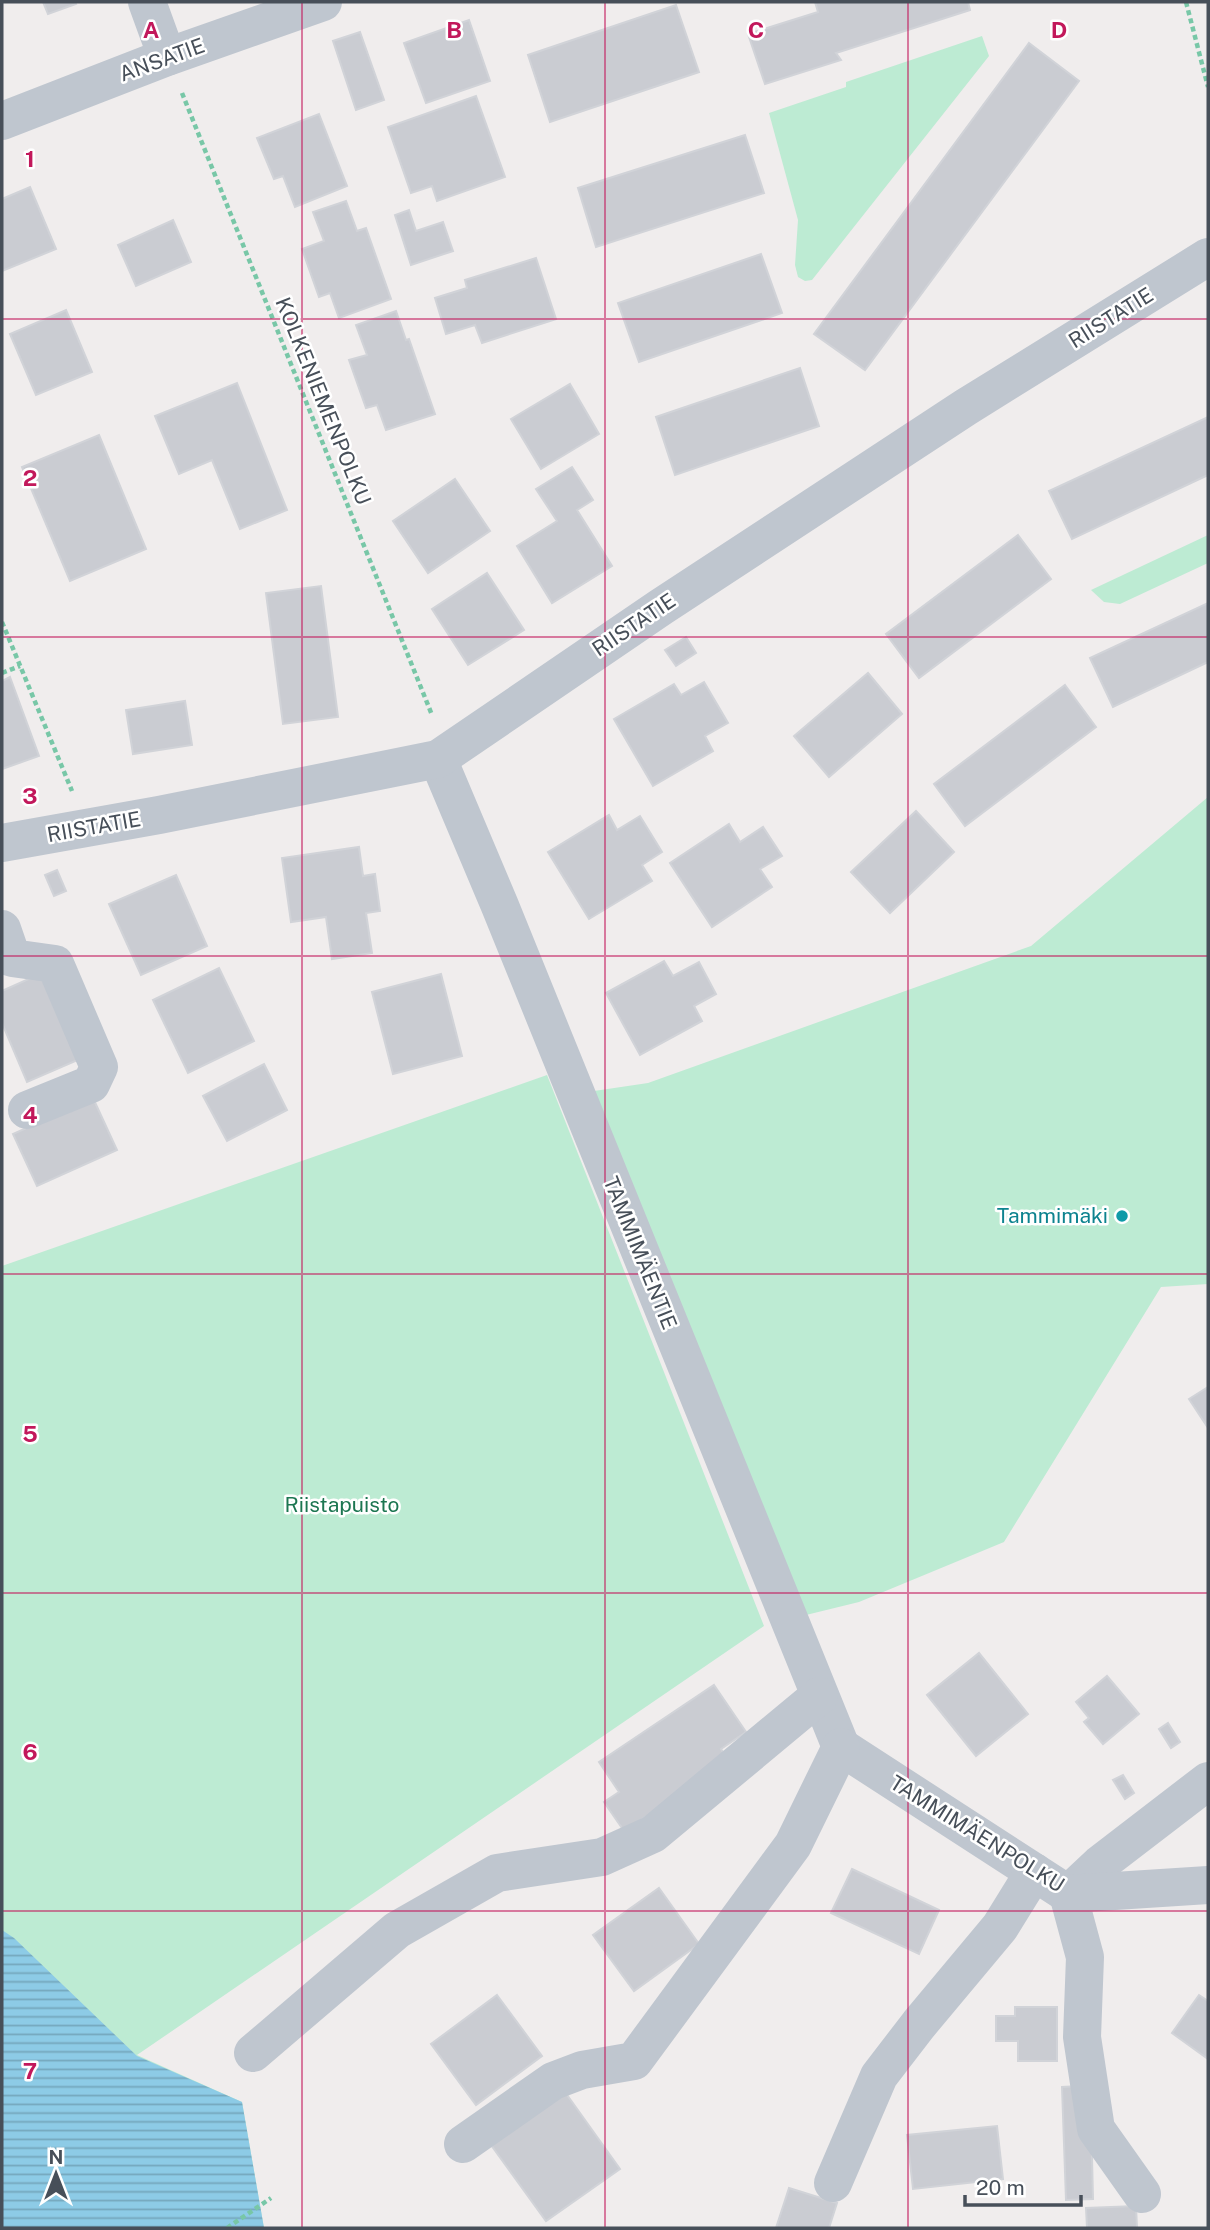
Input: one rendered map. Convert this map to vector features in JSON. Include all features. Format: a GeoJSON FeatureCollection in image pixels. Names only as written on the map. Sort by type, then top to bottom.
{"type":"FeatureCollection","features":[{"type":"Feature","properties":{"kind":"street"},"geometry":{"type":"LineString","coordinates":[[147,2],[167,57]]}},
{"type":"Feature","properties":{"kind":"street","name":"ANSATIE"},"geometry":{"type":"LineString","coordinates":[[2,121],[167,57],[323,2]]}},
{"type":"Feature","properties":{"kind":"street","name":"RIISTATIE"},"geometry":{"type":"LineString","coordinates":[[2,843],[438,760],[661,607],[932,430],[1208,257]]}},
{"type":"Feature","properties":{"kind":"street","name":"TAMMIMÄENTIE"},"geometry":{"type":"LineString","coordinates":[[438,760],[841,1747]]}},
{"type":"Feature","properties":{"kind":"street"},"geometry":{"type":"LineString","coordinates":[[2,929],[12,958],[55,964],[99,1068],[91,1084],[27,1110]]}},
{"type":"Feature","properties":{"kind":"street"},"geometry":{"type":"LineString","coordinates":[[253,2053],[397,1930],[497,1873],[602,1857],[653,1834],[820,1696]]}},
{"type":"Feature","properties":{"kind":"street"},"geometry":{"type":"LineString","coordinates":[[463,2144],[553,2081],[582,2070],[634,2061],[793,1844],[841,1747]]}},
{"type":"Feature","properties":{"kind":"street","name":"TAMMIMÄENPOLKU"},"geometry":{"type":"LineString","coordinates":[[841,1747],[1068,1894],[1100,1864],[1208,1782]]}},
{"type":"Feature","properties":{"kind":"street"},"geometry":{"type":"LineString","coordinates":[[833,2183],[878,2076],[1000,1927],[1034,1872]]}},
{"type":"Feature","properties":{"kind":"street"},"geometry":{"type":"LineString","coordinates":[[1142,2194],[1097,2129],[1082,2037],[1085,1957],[1068,1894],[1208,1885]]}},
{"type":"Feature","properties":{"kind":"path"},"geometry":{"type":"LineString","coordinates":[[1186,2],[1208,88]]}},
{"type":"Feature","properties":{"kind":"path","name":"KOLKENIEMENPOLKU"},"geometry":{"type":"LineString","coordinates":[[167,57],[437,728],[438,760]]}},
{"type":"Feature","properties":{"kind":"path"},"geometry":{"type":"LineString","coordinates":[[2,622],[74,796]]}},
{"type":"Feature","properties":{"kind":"path"},"geometry":{"type":"LineString","coordinates":[[2,673],[20,666]]}},
{"type":"Feature","properties":{"kind":"path"},"geometry":{"type":"LineString","coordinates":[[227,2228],[271,2198]]}},
{"type":"Feature","properties":{"kind":"green space"},"geometry":{"type":"Polygon","coordinates":[[[982,36],[989,56],[812,280],[805,281],[798,277],[795,265],[798,220],[769,113],[846,87],[846,82],[982,36]]]}},
{"type":"Feature","properties":{"kind":"green space"},"geometry":{"type":"Polygon","coordinates":[[[1208,535],[1208,563],[1120,604],[1104,602],[1091,590],[1208,535]]]}},
{"type":"Feature","properties":{"kind":"green space"},"geometry":{"type":"Polygon","coordinates":[[[1208,797],[1208,1284],[1161,1287],[1004,1542],[859,1602],[806,1615],[594,1091],[648,1083],[1031,946],[1208,797]]]}},
{"type":"Feature","properties":{"kind":"green space","name":"Riistapuisto"},"geometry":{"type":"Polygon","coordinates":[[[547,1075],[764,1626],[137,2055],[242,2102],[264,2228],[2,2228],[2,1266],[547,1075]]]}},
{"type":"Feature","properties":{"kind":"water"},"geometry":{"type":"Polygon","coordinates":[[[2,1930],[14,1938],[137,2056],[242,2102],[264,2228],[2,2228],[2,1930]]]}},
{"type":"Feature","properties":{"kind":"building"},"geometry":{"type":"Polygon","coordinates":[[[43,2],[75,2],[76,4],[48,14],[43,2]]]}},
{"type":"Feature","properties":{"kind":"building"},"geometry":{"type":"Polygon","coordinates":[[[815,2],[968,2],[970,10],[836,53],[841,60],[765,84],[748,34],[818,12],[815,2]]]}},
{"type":"Feature","properties":{"kind":"building"},"geometry":{"type":"Polygon","coordinates":[[[676,5],[699,72],[550,122],[528,55],[676,5]]]}},
{"type":"Feature","properties":{"kind":"building"},"geometry":{"type":"Polygon","coordinates":[[[469,20],[490,81],[426,103],[404,43],[469,20]]]}},
{"type":"Feature","properties":{"kind":"building"},"geometry":{"type":"Polygon","coordinates":[[[360,32],[384,100],[356,110],[333,41],[360,32]]]}},
{"type":"Feature","properties":{"kind":"building"},"geometry":{"type":"Polygon","coordinates":[[[1029,43],[1079,81],[865,370],[814,334],[1029,43]]]}},
{"type":"Feature","properties":{"kind":"building"},"geometry":{"type":"Polygon","coordinates":[[[476,96],[505,177],[437,201],[432,186],[411,193],[388,127],[476,96]]]}},
{"type":"Feature","properties":{"kind":"building"},"geometry":{"type":"Polygon","coordinates":[[[319,114],[347,186],[295,207],[283,176],[274,179],[257,138],[319,114]]]}},
{"type":"Feature","properties":{"kind":"building"},"geometry":{"type":"Polygon","coordinates":[[[745,135],[764,193],[596,247],[578,188],[745,135]]]}},
{"type":"Feature","properties":{"kind":"building"},"geometry":{"type":"Polygon","coordinates":[[[30,187],[56,249],[2,271],[2,199],[30,187]]]}},
{"type":"Feature","properties":{"kind":"building"},"geometry":{"type":"Polygon","coordinates":[[[346,201],[357,231],[366,228],[391,299],[339,318],[330,293],[319,297],[302,249],[324,241],[313,212],[346,201]]]}},
{"type":"Feature","properties":{"kind":"building"},"geometry":{"type":"Polygon","coordinates":[[[409,210],[416,231],[443,222],[453,251],[411,265],[395,215],[409,210]]]}},
{"type":"Feature","properties":{"kind":"building"},"geometry":{"type":"Polygon","coordinates":[[[173,220],[191,262],[136,286],[118,245],[173,220]]]}},
{"type":"Feature","properties":{"kind":"building"},"geometry":{"type":"Polygon","coordinates":[[[761,254],[782,313],[639,362],[618,303],[761,254]]]}},
{"type":"Feature","properties":{"kind":"building"},"geometry":{"type":"Polygon","coordinates":[[[536,258],[556,319],[482,343],[475,325],[446,334],[435,298],[467,288],[465,280],[536,258]]]}},
{"type":"Feature","properties":{"kind":"building"},"geometry":{"type":"Polygon","coordinates":[[[66,310],[92,372],[36,395],[10,334],[66,310]]]}},
{"type":"Feature","properties":{"kind":"building"},"geometry":{"type":"Polygon","coordinates":[[[396,311],[406,340],[409,339],[435,414],[386,430],[377,405],[366,408],[349,360],[367,355],[356,325],[396,311]]]}},
{"type":"Feature","properties":{"kind":"building"},"geometry":{"type":"Polygon","coordinates":[[[800,368],[819,426],[675,475],[656,417],[800,368]]]}},
{"type":"Feature","properties":{"kind":"building"},"geometry":{"type":"Polygon","coordinates":[[[237,383],[287,510],[240,529],[212,460],[179,474],[155,416],[237,383]]]}},
{"type":"Feature","properties":{"kind":"building"},"geometry":{"type":"Polygon","coordinates":[[[570,384],[599,434],[541,469],[511,419],[570,384]]]}},
{"type":"Feature","properties":{"kind":"building"},"geometry":{"type":"Polygon","coordinates":[[[1208,417],[1208,475],[1072,539],[1049,491],[1208,417]]]}},
{"type":"Feature","properties":{"kind":"building"},"geometry":{"type":"Polygon","coordinates":[[[99,435],[146,549],[70,581],[22,467],[99,435]]]}},
{"type":"Feature","properties":{"kind":"building"},"geometry":{"type":"Polygon","coordinates":[[[572,467],[593,500],[577,510],[612,566],[552,603],[517,546],[557,521],[536,489],[572,467]]]}},
{"type":"Feature","properties":{"kind":"building"},"geometry":{"type":"Polygon","coordinates":[[[455,479],[490,531],[428,573],[393,521],[455,479]]]}},
{"type":"Feature","properties":{"kind":"building"},"geometry":{"type":"Polygon","coordinates":[[[1018,535],[1051,579],[919,678],[886,634],[1018,535]]]}},
{"type":"Feature","properties":{"kind":"building"},"geometry":{"type":"Polygon","coordinates":[[[487,573],[524,630],[468,665],[432,609],[487,573]]]}},
{"type":"Feature","properties":{"kind":"building"},"geometry":{"type":"Polygon","coordinates":[[[321,586],[338,717],[283,724],[266,593],[321,586]]]}},
{"type":"Feature","properties":{"kind":"building"},"geometry":{"type":"Polygon","coordinates":[[[1208,603],[1208,662],[1113,707],[1090,658],[1208,603]]]}},
{"type":"Feature","properties":{"kind":"building"},"geometry":{"type":"Polygon","coordinates":[[[686,637],[696,653],[676,666],[665,650],[686,637]]]}},
{"type":"Feature","properties":{"kind":"building"},"geometry":{"type":"Polygon","coordinates":[[[868,673],[902,714],[829,777],[794,736],[868,673]]]}},
{"type":"Feature","properties":{"kind":"building"},"geometry":{"type":"Polygon","coordinates":[[[10,677],[39,756],[2,769],[2,681],[10,677]]]}},
{"type":"Feature","properties":{"kind":"building"},"geometry":{"type":"Polygon","coordinates":[[[704,682],[728,723],[705,736],[713,751],[653,786],[614,719],[674,684],[681,695],[704,682]]]}},
{"type":"Feature","properties":{"kind":"building"},"geometry":{"type":"Polygon","coordinates":[[[1065,685],[1096,727],[965,826],[934,784],[1065,685]]]}},
{"type":"Feature","properties":{"kind":"building"},"geometry":{"type":"Polygon","coordinates":[[[185,701],[192,745],[133,754],[126,710],[185,701]]]}},
{"type":"Feature","properties":{"kind":"building"},"geometry":{"type":"Polygon","coordinates":[[[916,811],[954,852],[890,913],[851,872],[916,811]]]}},
{"type":"Feature","properties":{"kind":"building"},"geometry":{"type":"Polygon","coordinates":[[[609,815],[617,830],[640,816],[662,852],[642,865],[652,881],[589,919],[548,852],[609,815]]]}},
{"type":"Feature","properties":{"kind":"building"},"geometry":{"type":"Polygon","coordinates":[[[729,824],[740,842],[763,827],[782,856],[760,869],[772,887],[712,927],[670,863],[729,824]]]}},
{"type":"Feature","properties":{"kind":"building"},"geometry":{"type":"Polygon","coordinates":[[[359,847],[363,876],[375,874],[380,911],[366,913],[372,953],[332,959],[326,917],[291,922],[282,858],[359,847]]]}},
{"type":"Feature","properties":{"kind":"building"},"geometry":{"type":"Polygon","coordinates":[[[57,870],[66,891],[54,896],[45,875],[57,870]]]}},
{"type":"Feature","properties":{"kind":"building"},"geometry":{"type":"Polygon","coordinates":[[[176,875],[207,946],[141,975],[109,904],[176,875]]]}},
{"type":"Feature","properties":{"kind":"building"},"geometry":{"type":"Polygon","coordinates":[[[664,961],[673,976],[699,962],[716,994],[694,1006],[702,1021],[640,1055],[606,993],[664,961]]]}},
{"type":"Feature","properties":{"kind":"building"},"geometry":{"type":"Polygon","coordinates":[[[219,968],[254,1041],[188,1073],[153,1000],[219,968]]]}},
{"type":"Feature","properties":{"kind":"building"},"geometry":{"type":"Polygon","coordinates":[[[44,972],[80,1059],[27,1082],[2,1023],[2,991],[44,972]]]}},
{"type":"Feature","properties":{"kind":"building"},"geometry":{"type":"Polygon","coordinates":[[[441,974],[462,1056],[393,1074],[372,992],[441,974]]]}},
{"type":"Feature","properties":{"kind":"building"},"geometry":{"type":"Polygon","coordinates":[[[264,1064],[287,1110],[227,1141],[203,1096],[264,1064]]]}},
{"type":"Feature","properties":{"kind":"building"},"geometry":{"type":"Polygon","coordinates":[[[93,1098],[117,1150],[37,1186],[13,1134],[93,1098]]]}},
{"type":"Feature","properties":{"kind":"building"},"geometry":{"type":"Polygon","coordinates":[[[1208,1387],[1208,1428],[1189,1399],[1208,1387]]]}},
{"type":"Feature","properties":{"kind":"building"},"geometry":{"type":"Polygon","coordinates":[[[979,1653],[1028,1714],[976,1756],[927,1695],[979,1653]]]}},
{"type":"Feature","properties":{"kind":"building"},"geometry":{"type":"Polygon","coordinates":[[[1107,1676],[1139,1714],[1103,1744],[1084,1722],[1089,1718],[1076,1702],[1107,1676]]]}},
{"type":"Feature","properties":{"kind":"building"},"geometry":{"type":"Polygon","coordinates":[[[714,1685],[746,1732],[721,1749],[725,1755],[694,1785],[624,1831],[604,1802],[619,1792],[599,1762],[714,1685]]]}},
{"type":"Feature","properties":{"kind":"building"},"geometry":{"type":"Polygon","coordinates":[[[1168,1723],[1180,1742],[1171,1748],[1159,1729],[1168,1723]]]}},
{"type":"Feature","properties":{"kind":"building"},"geometry":{"type":"Polygon","coordinates":[[[1123,1775],[1134,1793],[1125,1799],[1113,1780],[1123,1775]]]}},
{"type":"Feature","properties":{"kind":"building"},"geometry":{"type":"Polygon","coordinates":[[[852,1869],[939,1910],[919,1954],[831,1913],[852,1869]]]}},
{"type":"Feature","properties":{"kind":"building"},"geometry":{"type":"Polygon","coordinates":[[[659,1888],[699,1944],[634,1991],[593,1935],[659,1888]]]}},
{"type":"Feature","properties":{"kind":"building"},"geometry":{"type":"Polygon","coordinates":[[[497,1995],[542,2056],[476,2105],[431,2044],[497,1995]]]}},
{"type":"Feature","properties":{"kind":"building"},"geometry":{"type":"Polygon","coordinates":[[[1199,1995],[1208,2001],[1208,2059],[1172,2033],[1199,1995]]]}},
{"type":"Feature","properties":{"kind":"building"},"geometry":{"type":"Polygon","coordinates":[[[1015,2007],[1057,2007],[1057,2061],[1018,2061],[1018,2041],[996,2041],[996,2016],[1015,2016],[1015,2007]]]}},
{"type":"Feature","properties":{"kind":"building"},"geometry":{"type":"Polygon","coordinates":[[[1080,2086],[1091,2116],[1093,2199],[1066,2200],[1062,2087],[1080,2086]]]}},
{"type":"Feature","properties":{"kind":"building"},"geometry":{"type":"Polygon","coordinates":[[[565,2092],[620,2169],[546,2221],[491,2145],[565,2092]]]}},
{"type":"Feature","properties":{"kind":"building"},"geometry":{"type":"Polygon","coordinates":[[[997,2126],[1003,2179],[913,2189],[907,2135],[997,2126]]]}},
{"type":"Feature","properties":{"kind":"building"},"geometry":{"type":"Polygon","coordinates":[[[789,2188],[837,2203],[829,2228],[776,2228],[789,2188]]]}},
{"type":"Feature","properties":{"kind":"building"},"geometry":{"type":"Polygon","coordinates":[[[1136,2206],[1137,2228],[1087,2228],[1086,2208],[1136,2206]]]}},
{"type":"Feature","properties":{"kind":"place","name":"Tammimäki"},"geometry":{"type":"Point","coordinates":[1122,1216]}}]}
